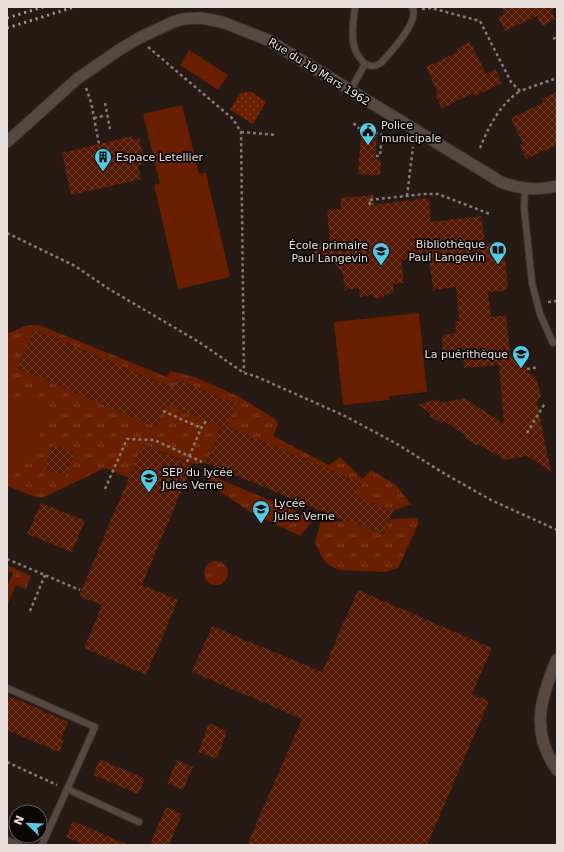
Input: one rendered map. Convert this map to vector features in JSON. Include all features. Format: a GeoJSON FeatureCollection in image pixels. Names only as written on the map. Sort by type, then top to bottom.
{"type":"FeatureCollection","features":[{"type":"Feature","properties":{"kind":"street","name":"Rue du 19 Mars 1962"},"geometry":{"type":"LineString","coordinates":[[7,142],[56,97],[99,63],[139,38],[173,22],[187,18],[201,18],[222,22],[263,38],[298,57],[350,91],[491,177],[509,185],[525,189],[540,189],[557,186]]}},
{"type":"Feature","properties":{"kind":"street"},"geometry":{"type":"LineString","coordinates":[[557,659],[543,698],[540,723],[543,744],[557,770]]}},
{"type":"Feature","properties":{"kind":"lane"},"geometry":{"type":"LineString","coordinates":[[355,7],[352,40],[357,55],[365,64],[377,66],[400,40],[412,21],[414,14],[413,8]]}},
{"type":"Feature","properties":{"kind":"lane"},"geometry":{"type":"LineString","coordinates":[[350,91],[365,64]]}},
{"type":"Feature","properties":{"kind":"lane"},"geometry":{"type":"LineString","coordinates":[[525,189],[524,207],[532,283],[540,314],[553,343]]}},
{"type":"Feature","properties":{"kind":"lane"},"geometry":{"type":"LineString","coordinates":[[7,688],[95,727],[42,845]]}},
{"type":"Feature","properties":{"kind":"lane"},"geometry":{"type":"LineString","coordinates":[[67,790],[140,822]]}},
{"type":"Feature","properties":{"kind":"lane"},"geometry":{"type":"LineString","coordinates":[[7,840],[19,845]]}},
{"type":"Feature","properties":{"kind":"path"},"geometry":{"type":"LineString","coordinates":[[413,8],[431,8],[480,21],[511,82],[520,91]]}},
{"type":"Feature","properties":{"kind":"path"},"geometry":{"type":"LineString","coordinates":[[553,39],[557,37]]}},
{"type":"Feature","properties":{"kind":"path"},"geometry":{"type":"LineString","coordinates":[[148,46],[233,119],[241,132],[244,373]]}},
{"type":"Feature","properties":{"kind":"path"},"geometry":{"type":"LineString","coordinates":[[480,148],[490,126],[510,97],[520,91],[557,78]]}},
{"type":"Feature","properties":{"kind":"path"},"geometry":{"type":"LineString","coordinates":[[85,88],[91,102],[99,144]]}},
{"type":"Feature","properties":{"kind":"path"},"geometry":{"type":"LineString","coordinates":[[105,103],[110,128]]}},
{"type":"Feature","properties":{"kind":"path"},"geometry":{"type":"LineString","coordinates":[[94,118],[103,116]]}},
{"type":"Feature","properties":{"kind":"path"},"geometry":{"type":"LineString","coordinates":[[354,123],[356,127],[382,135],[380,156],[376,156]]}},
{"type":"Feature","properties":{"kind":"path"},"geometry":{"type":"LineString","coordinates":[[241,132],[276,135]]}},
{"type":"Feature","properties":{"kind":"path"},"geometry":{"type":"LineString","coordinates":[[407,196],[413,147]]}},
{"type":"Feature","properties":{"kind":"path"},"geometry":{"type":"LineString","coordinates":[[370,206],[369,200],[438,194],[490,214]]}},
{"type":"Feature","properties":{"kind":"path"},"geometry":{"type":"LineString","coordinates":[[7,233],[75,266],[109,289],[199,342],[244,373],[255,376],[345,416],[397,444],[445,474],[491,500],[557,530]]}},
{"type":"Feature","properties":{"kind":"path"},"geometry":{"type":"LineString","coordinates":[[544,303],[557,301]]}},
{"type":"Feature","properties":{"kind":"path"},"geometry":{"type":"LineString","coordinates":[[527,369],[539,367]]}},
{"type":"Feature","properties":{"kind":"path"},"geometry":{"type":"LineString","coordinates":[[527,434],[545,403]]}},
{"type":"Feature","properties":{"kind":"path"},"geometry":{"type":"LineString","coordinates":[[163,411],[201,428]]}},
{"type":"Feature","properties":{"kind":"path"},"geometry":{"type":"LineString","coordinates":[[187,462],[201,428],[206,420]]}},
{"type":"Feature","properties":{"kind":"path"},"geometry":{"type":"LineString","coordinates":[[105,489],[127,439],[154,440],[202,462]]}},
{"type":"Feature","properties":{"kind":"path"},"geometry":{"type":"LineString","coordinates":[[7,559],[80,590]]}},
{"type":"Feature","properties":{"kind":"path"},"geometry":{"type":"LineString","coordinates":[[30,611],[45,575]]}},
{"type":"Feature","properties":{"kind":"path"},"geometry":{"type":"LineString","coordinates":[[7,762],[67,790]]}},
{"type":"Feature","properties":{"kind":"green space"},"geometry":{"type":"Polygon","coordinates":[[[189,50],[228,75],[218,90],[180,65],[189,50]]]}},
{"type":"Feature","properties":{"kind":"green space"},"geometry":{"type":"Polygon","coordinates":[[[250,91],[266,102],[253,124],[230,110],[240,93],[250,91]]]}},
{"type":"Feature","properties":{"kind":"green space"},"geometry":{"type":"Polygon","coordinates":[[[182,105],[199,174],[206,173],[230,277],[178,289],[154,185],[160,183],[143,114],[182,105]]]}},
{"type":"Feature","properties":{"kind":"green space"},"geometry":{"type":"Polygon","coordinates":[[[419,313],[427,392],[389,396],[389,400],[343,405],[334,322],[419,313]]]}},
{"type":"Feature","properties":{"kind":"green space"},"geometry":{"type":"Polygon","coordinates":[[[39,325],[167,377],[170,371],[195,377],[240,397],[275,419],[278,424],[273,436],[329,465],[340,457],[362,479],[371,470],[396,485],[411,504],[393,511],[371,503],[362,526],[384,534],[391,519],[418,518],[418,525],[398,568],[386,572],[338,570],[327,564],[320,554],[315,542],[321,522],[345,521],[361,483],[227,426],[236,404],[177,379],[173,388],[34,329],[17,368],[156,427],[166,404],[221,427],[206,463],[192,464],[143,444],[129,478],[105,468],[42,498],[35,497],[7,486],[7,334],[25,326],[39,325]]]}},
{"type":"Feature","properties":{"kind":"green space"},"geometry":{"type":"Polygon","coordinates":[[[20,397],[50,410],[28,464],[7,455],[7,428],[20,397]]]}},
{"type":"Feature","properties":{"kind":"green space"},"geometry":{"type":"Polygon","coordinates":[[[210,475],[314,519],[300,536],[252,513],[207,483],[210,475]]]}},
{"type":"Feature","properties":{"kind":"green space"},"geometry":{"type":"Polygon","coordinates":[[[216,561],[221,562],[227,568],[227,578],[221,584],[216,585],[211,584],[205,578],[204,573],[205,568],[211,562],[216,561]]]}},
{"type":"Feature","properties":{"kind":"green space"},"geometry":{"type":"Polygon","coordinates":[[[7,565],[31,576],[26,589],[16,585],[7,606],[7,587],[13,573],[7,571],[7,565]]]}},
{"type":"Feature","properties":{"kind":"building"},"geometry":{"type":"Polygon","coordinates":[[[502,7],[556,7],[551,10],[555,19],[542,26],[537,16],[505,31],[498,17],[505,14],[502,7]]]}},
{"type":"Feature","properties":{"kind":"building"},"geometry":{"type":"Polygon","coordinates":[[[470,42],[486,74],[495,69],[502,83],[475,96],[473,93],[442,108],[435,95],[438,93],[426,67],[458,52],[457,48],[470,42]]]}},
{"type":"Feature","properties":{"kind":"building"},"geometry":{"type":"Polygon","coordinates":[[[557,92],[557,145],[526,159],[520,145],[523,144],[511,118],[543,103],[542,99],[557,92]]]}},
{"type":"Feature","properties":{"kind":"building","name":"Police municipale"},"geometry":{"type":"Polygon","coordinates":[[[361,135],[377,136],[375,159],[381,160],[380,175],[358,174],[361,135]]]}},
{"type":"Feature","properties":{"kind":"building","name":"Espace Letellier"},"geometry":{"type":"Polygon","coordinates":[[[132,136],[133,140],[139,138],[145,163],[138,165],[141,179],[71,195],[62,153],[132,136]]]}},
{"type":"Feature","properties":{"kind":"building"},"geometry":{"type":"Polygon","coordinates":[[[373,195],[374,205],[429,198],[431,222],[481,216],[485,244],[500,243],[504,246],[508,288],[504,291],[488,292],[491,317],[506,315],[510,354],[525,364],[527,372],[536,377],[541,396],[537,402],[551,472],[527,456],[504,460],[479,444],[476,445],[466,439],[465,435],[444,421],[441,423],[430,416],[429,412],[418,405],[437,399],[443,403],[464,398],[504,424],[499,365],[464,368],[463,351],[443,353],[442,335],[456,333],[455,321],[459,321],[456,287],[433,290],[429,257],[401,260],[404,283],[393,284],[394,293],[385,294],[383,297],[377,299],[371,295],[360,297],[359,288],[345,290],[342,271],[329,258],[315,259],[314,244],[330,242],[327,210],[341,209],[340,198],[373,195]]]}},
{"type":"Feature","properties":{"kind":"building"},"geometry":{"type":"Polygon","coordinates":[[[34,329],[173,388],[177,379],[237,404],[227,426],[362,483],[356,497],[393,511],[385,534],[346,520],[345,521],[206,463],[221,427],[166,404],[156,427],[17,368],[34,329]]]}},
{"type":"Feature","properties":{"kind":"building"},"geometry":{"type":"Polygon","coordinates":[[[53,444],[75,453],[65,477],[43,468],[53,444]]]}},
{"type":"Feature","properties":{"kind":"building"},"geometry":{"type":"Polygon","coordinates":[[[143,444],[192,465],[142,585],[178,600],[146,675],[84,648],[102,605],[79,596],[143,444]]]}},
{"type":"Feature","properties":{"kind":"building"},"geometry":{"type":"Polygon","coordinates":[[[41,503],[85,521],[72,552],[27,534],[41,503]]]}},
{"type":"Feature","properties":{"kind":"building"},"geometry":{"type":"Polygon","coordinates":[[[358,590],[492,648],[472,694],[489,701],[427,845],[247,845],[302,719],[192,672],[212,626],[322,672],[358,590]]]}},
{"type":"Feature","properties":{"kind":"building"},"geometry":{"type":"Polygon","coordinates":[[[7,696],[68,722],[61,739],[64,740],[59,752],[7,730],[7,696]]]}},
{"type":"Feature","properties":{"kind":"building"},"geometry":{"type":"Polygon","coordinates":[[[209,723],[227,731],[217,759],[198,752],[209,723]]]}},
{"type":"Feature","properties":{"kind":"building"},"geometry":{"type":"Polygon","coordinates":[[[100,759],[145,779],[138,794],[93,775],[100,759]]]}},
{"type":"Feature","properties":{"kind":"building"},"geometry":{"type":"Polygon","coordinates":[[[177,760],[193,767],[183,790],[167,783],[177,760]]]}},
{"type":"Feature","properties":{"kind":"building"},"geometry":{"type":"Polygon","coordinates":[[[166,807],[182,814],[169,845],[150,845],[166,807]]]}},
{"type":"Feature","properties":{"kind":"building"},"geometry":{"type":"Polygon","coordinates":[[[73,821],[128,845],[85,845],[66,837],[73,821]]]}},
{"type":"Feature","properties":{"kind":"railway"},"geometry":{"type":"LineString","coordinates":[[7,18],[43,7]]}},
{"type":"Feature","properties":{"kind":"railway"},"geometry":{"type":"LineString","coordinates":[[7,28],[74,7]]}},
{"type":"Feature","properties":{"kind":"place","name":"Police municipale"},"geometry":{"type":"Point","coordinates":[368,146]}},
{"type":"Feature","properties":{"kind":"place","name":"Espace Letellier"},"geometry":{"type":"Point","coordinates":[103,172]}},
{"type":"Feature","properties":{"kind":"place","name":"Bibliothèque Paul Langevin"},"geometry":{"type":"Point","coordinates":[498,265]}},
{"type":"Feature","properties":{"kind":"place","name":"École primaire Paul Langevin"},"geometry":{"type":"Point","coordinates":[381,266]}},
{"type":"Feature","properties":{"kind":"place","name":"La puérithèque"},"geometry":{"type":"Point","coordinates":[521,369]}},
{"type":"Feature","properties":{"kind":"place","name":"SEP du lycée Jules Verne"},"geometry":{"type":"Point","coordinates":[149,493]}},
{"type":"Feature","properties":{"kind":"place","name":"Lycée Jules Verne"},"geometry":{"type":"Point","coordinates":[261,524]}}]}
